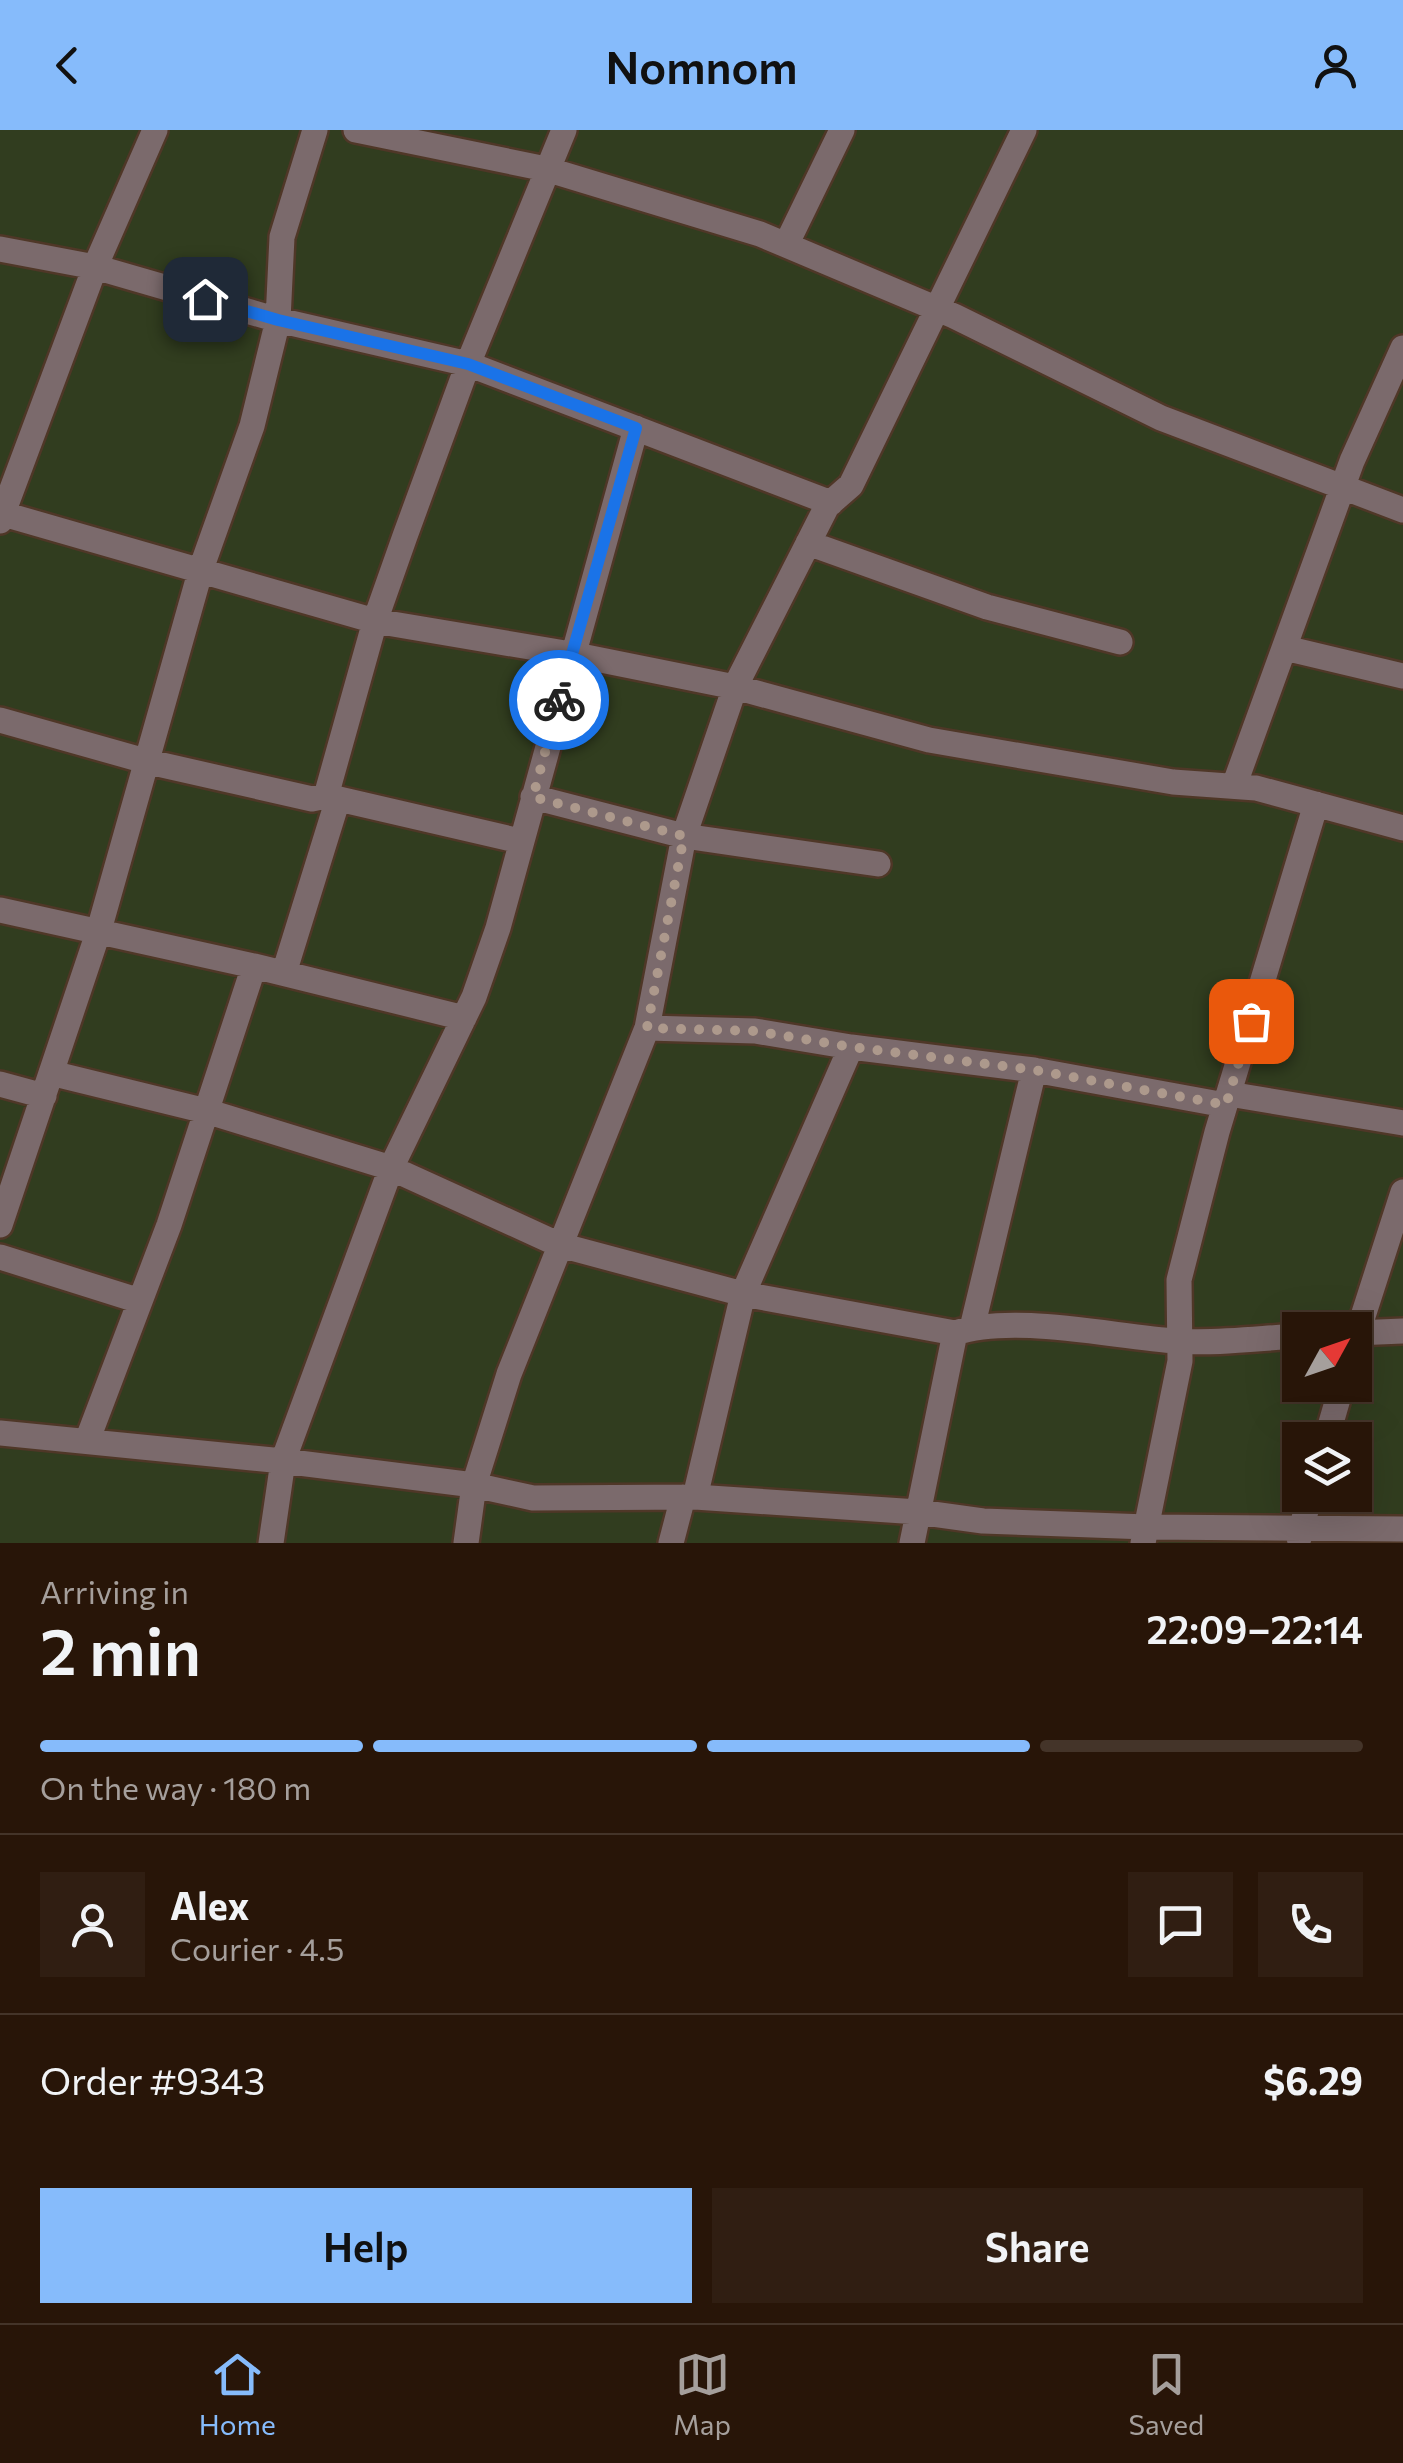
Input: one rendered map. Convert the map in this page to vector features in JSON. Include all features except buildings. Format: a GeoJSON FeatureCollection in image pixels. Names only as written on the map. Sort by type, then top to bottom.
{"type":"FeatureCollection","features":[{"type":"Feature","properties":{"kind":"street"},"geometry":{"type":"LineString","coordinates":[[155,130],[96,267],[1,516],[201,568],[375,621],[735,687],[929,740],[1173,782],[1256,788],[1403,828]]}},
{"type":"Feature","properties":{"kind":"street"},"geometry":{"type":"LineString","coordinates":[[0,1225],[100,930],[201,568],[252,426],[278,320],[282,238],[314,130]]}},
{"type":"Feature","properties":{"kind":"street"},"geometry":{"type":"LineString","coordinates":[[356,130],[546,169],[786,245],[938,310],[1161,418],[1403,510]]}},
{"type":"Feature","properties":{"kind":"street"},"geometry":{"type":"LineString","coordinates":[[284,973],[375,621],[468,364],[564,130]]}},
{"type":"Feature","properties":{"kind":"street"},"geometry":{"type":"LineString","coordinates":[[786,245],[842,130]]}},
{"type":"Feature","properties":{"kind":"street"},"geometry":{"type":"LineString","coordinates":[[466,1543],[474,1485],[509,1374],[647,1028],[684,836],[735,687],[808,542],[831,503],[851,485],[1024,130]]}},
{"type":"Feature","properties":{"kind":"street"},"geometry":{"type":"LineString","coordinates":[[0,249],[96,267],[278,320],[468,364],[831,503]]}},
{"type":"Feature","properties":{"kind":"street"},"geometry":{"type":"LineString","coordinates":[[1234,786],[1342,488],[1403,348]]}},
{"type":"Feature","properties":{"kind":"street"},"geometry":{"type":"LineString","coordinates":[[272,1543],[283,1461],[391,1168],[464,1018],[498,928],[636,428]]}},
{"type":"Feature","properties":{"kind":"street"},"geometry":{"type":"LineString","coordinates":[[808,542],[987,607],[1120,642]]}},
{"type":"Feature","properties":{"kind":"street"},"geometry":{"type":"LineString","coordinates":[[1286,648],[1403,676]]}},
{"type":"Feature","properties":{"kind":"street"},"geometry":{"type":"LineString","coordinates":[[0,720],[149,762],[312,799],[332,797],[520,841]]}},
{"type":"Feature","properties":{"kind":"street"},"geometry":{"type":"LineString","coordinates":[[533,797],[684,836],[878,864]]}},
{"type":"Feature","properties":{"kind":"street"},"geometry":{"type":"LineString","coordinates":[[1145,1535],[1182,1342],[1179,1280],[1227,1100],[1316,804]]}},
{"type":"Feature","properties":{"kind":"street"},"geometry":{"type":"LineString","coordinates":[[0,910],[100,930],[464,1018]]}},
{"type":"Feature","properties":{"kind":"street"},"geometry":{"type":"LineString","coordinates":[[87,1440],[140,1300],[254,966]]}},
{"type":"Feature","properties":{"kind":"street"},"geometry":{"type":"LineString","coordinates":[[647,1028],[755,1031],[1403,1123]]}},
{"type":"Feature","properties":{"kind":"street"},"geometry":{"type":"LineString","coordinates":[[671,1543],[689,1497],[743,1294],[851,1047]]}},
{"type":"Feature","properties":{"kind":"street"},"geometry":{"type":"LineString","coordinates":[[912,1543],[963,1330],[1034,1070]]}},
{"type":"Feature","properties":{"kind":"street"},"geometry":{"type":"LineString","coordinates":[[0,1084],[48,1084],[206,1111],[391,1168],[560,1245],[743,1294],[963,1330],[1040,1327],[1182,1342],[1282,1337]]}},
{"type":"Feature","properties":{"kind":"street"},"geometry":{"type":"LineString","coordinates":[[1364,1312],[1403,1192]]}},
{"type":"Feature","properties":{"kind":"street"},"geometry":{"type":"LineString","coordinates":[[0,1257],[140,1300]]}},
{"type":"Feature","properties":{"kind":"street"},"geometry":{"type":"LineString","coordinates":[[1372,1334],[1403,1331]]}},
{"type":"Feature","properties":{"kind":"street"},"geometry":{"type":"LineString","coordinates":[[0,1433],[283,1461],[474,1485],[533,1498],[689,1497],[918,1512],[1145,1535],[1299,1535],[1403,1528]]}},
{"type":"Feature","properties":{"kind":"green space"},"geometry":{"type":"Polygon","coordinates":[[[0,130],[1403,130],[1403,1543],[0,1543],[0,130]]]}},
{"type":"Feature","properties":{"kind":"way so far"},"geometry":{"type":"LineString","coordinates":[[559,700],[533,797],[684,836],[647,1028],[755,1031],[1034,1070],[1226,1105],[1251,1021]]}},
{"type":"Feature","properties":{"kind":"route"},"geometry":{"type":"LineString","coordinates":[[205,299],[468,364],[636,428],[559,700]]}}]}
